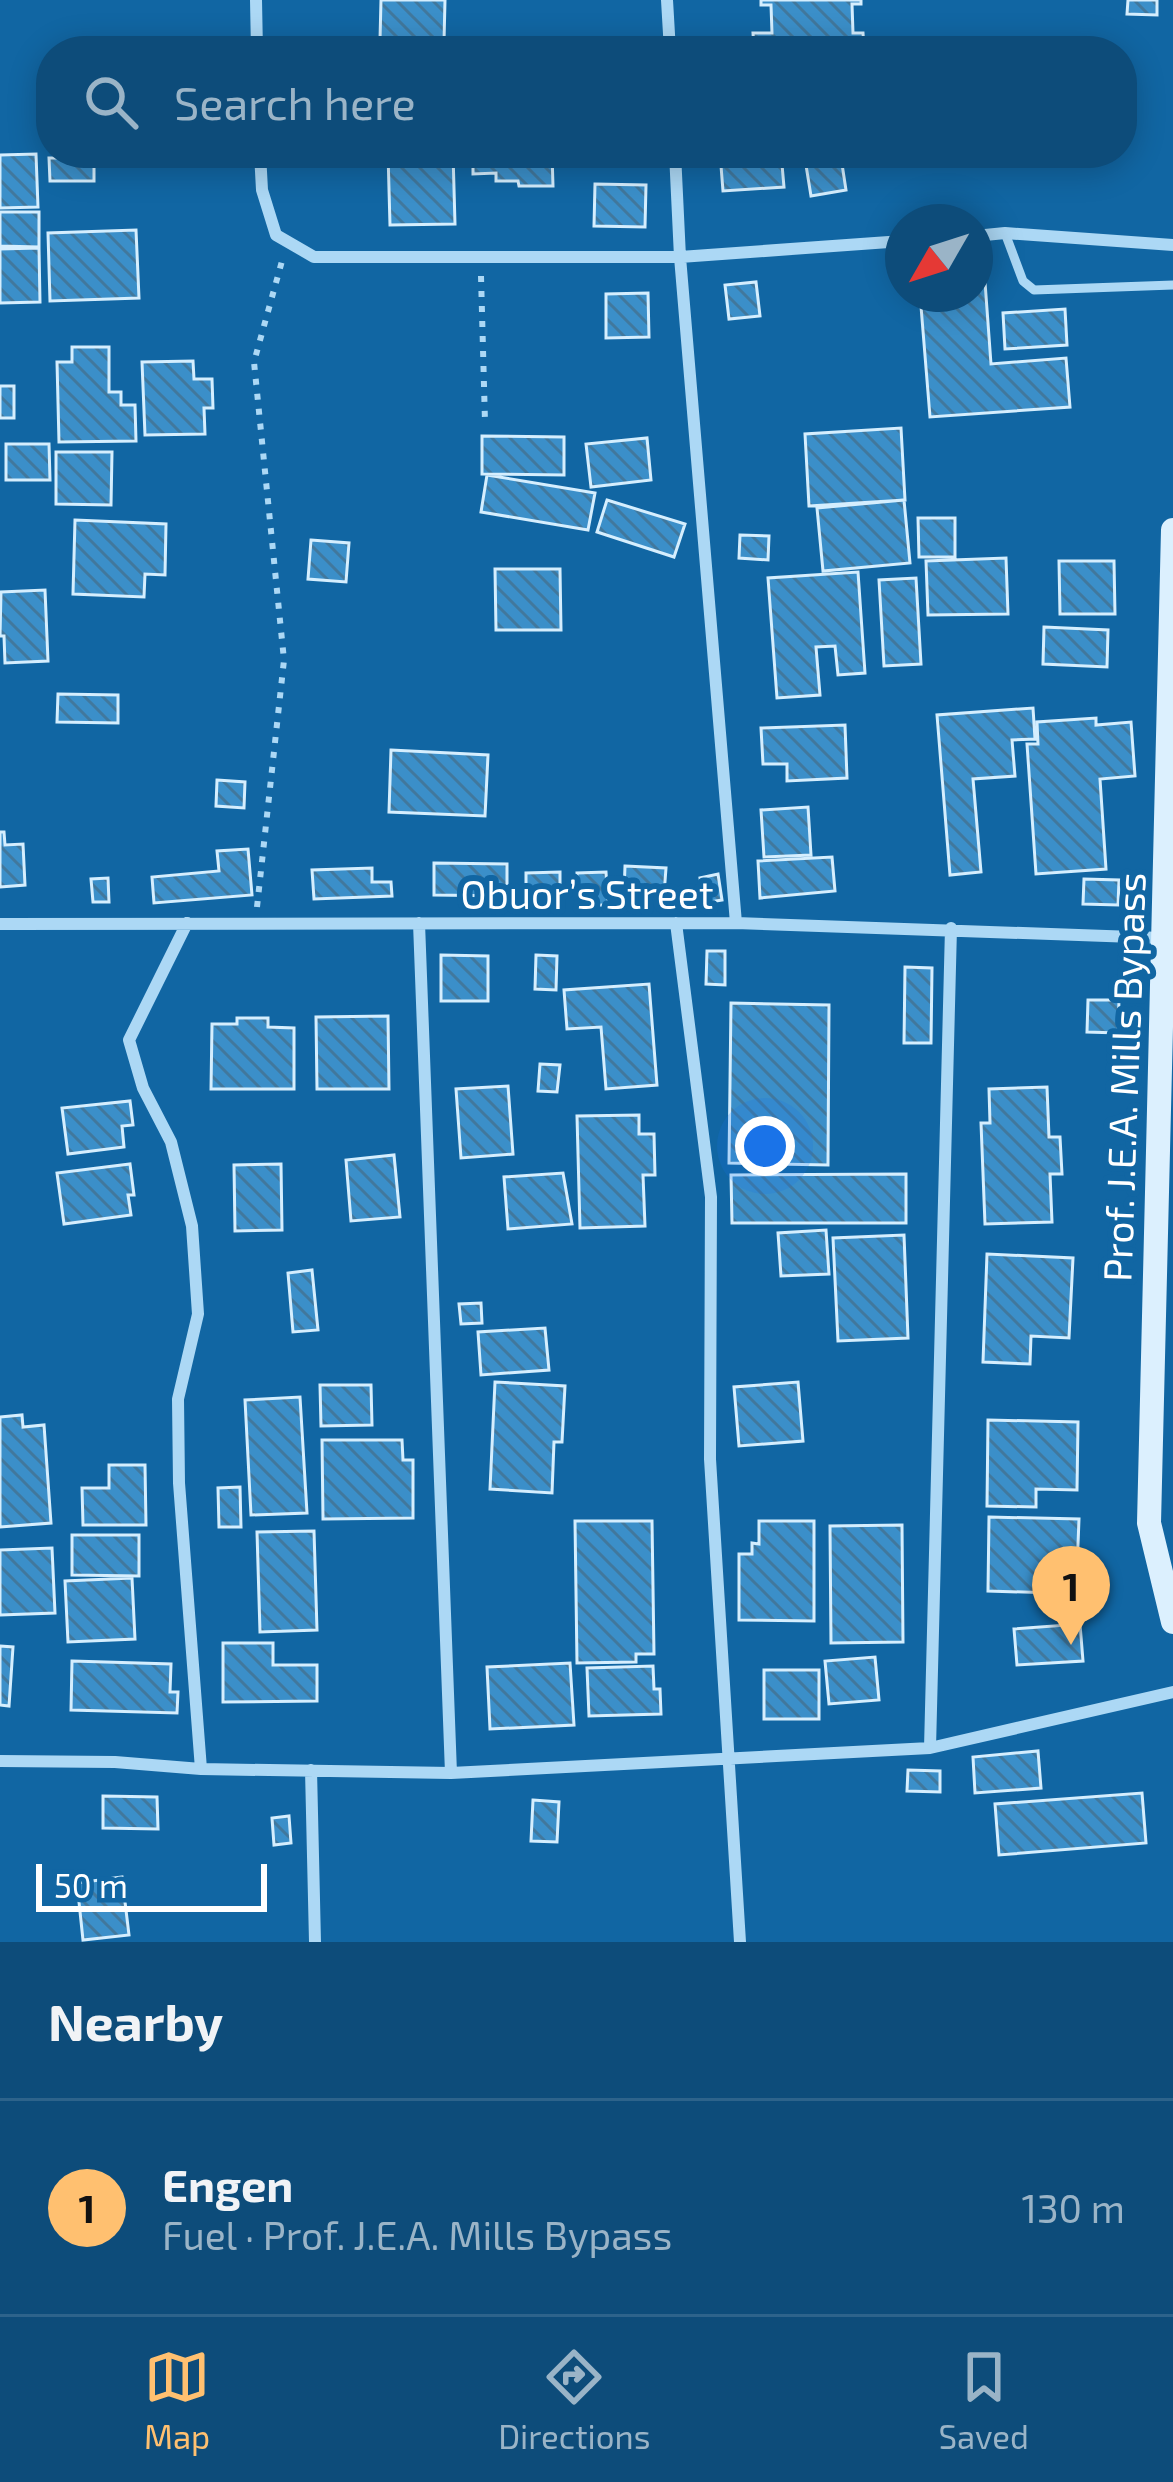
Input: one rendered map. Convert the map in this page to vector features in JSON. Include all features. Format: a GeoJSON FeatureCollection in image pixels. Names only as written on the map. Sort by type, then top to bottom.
{"type":"FeatureCollection","features":[{"type":"Feature","properties":{"kind":"street"},"geometry":{"type":"LineString","coordinates":[[256,0],[257,36]]}},
{"type":"Feature","properties":{"kind":"street"},"geometry":{"type":"LineString","coordinates":[[668,0],[669,36]]}},
{"type":"Feature","properties":{"kind":"street"},"geometry":{"type":"LineString","coordinates":[[261,168],[262,190],[276,235],[314,257],[680,257],[885,242]]}},
{"type":"Feature","properties":{"kind":"street"},"geometry":{"type":"LineString","coordinates":[[676,168],[736,922]]}},
{"type":"Feature","properties":{"kind":"street"},"geometry":{"type":"LineString","coordinates":[[993,234],[1173,244]]}},
{"type":"Feature","properties":{"kind":"street","name":"Prof. J.E.A. Mills Bypass"},"geometry":{"type":"LineString","coordinates":[[1173,530],[1169,938],[1153,1253],[1149,1522],[1173,1622]]}},
{"type":"Feature","properties":{"kind":"street","name":"Obuor’s Street"},"geometry":{"type":"LineString","coordinates":[[0,924],[736,922],[1169,938]]}},
{"type":"Feature","properties":{"kind":"street"},"geometry":{"type":"LineString","coordinates":[[187,923],[129,1040],[143,1088],[171,1142],[192,1226],[198,1314],[178,1400],[179,1483],[201,1769]]}},
{"type":"Feature","properties":{"kind":"street"},"geometry":{"type":"LineString","coordinates":[[419,923],[451,1773]]}},
{"type":"Feature","properties":{"kind":"street"},"geometry":{"type":"LineString","coordinates":[[676,923],[711,1196],[710,1459],[740,1942]]}},
{"type":"Feature","properties":{"kind":"street"},"geometry":{"type":"LineString","coordinates":[[930,1748],[951,928]]}},
{"type":"Feature","properties":{"kind":"street"},"geometry":{"type":"LineString","coordinates":[[0,1761],[451,1773],[729,1760],[930,1748],[1173,1692]]}},
{"type":"Feature","properties":{"kind":"street"},"geometry":{"type":"LineString","coordinates":[[311,1770],[315,1942]]}},
{"type":"Feature","properties":{"kind":"lane"},"geometry":{"type":"LineString","coordinates":[[1005,233],[1024,280],[1034,290],[1173,285]]}},
{"type":"Feature","properties":{"kind":"path"},"geometry":{"type":"LineString","coordinates":[[255,923],[284,660],[254,362],[288,242]]}},
{"type":"Feature","properties":{"kind":"path"},"geometry":{"type":"LineString","coordinates":[[481,257],[485,422]]}},
{"type":"Feature","properties":{"kind":"building"},"geometry":{"type":"Polygon","coordinates":[[[381,0],[445,0],[444,36],[380,36],[381,0]]]}},
{"type":"Feature","properties":{"kind":"building"},"geometry":{"type":"Polygon","coordinates":[[[761,0],[861,0],[861,4],[852,4],[853,33],[863,36],[753,36],[772,33],[771,5],[761,5],[761,0]]]}},
{"type":"Feature","properties":{"kind":"building"},"geometry":{"type":"Polygon","coordinates":[[[1128,0],[1157,0],[1157,15],[1127,14],[1128,0]]]}},
{"type":"Feature","properties":{"kind":"building"},"geometry":{"type":"Polygon","coordinates":[[[36,154],[38,207],[0,208],[0,155],[36,154]]]}},
{"type":"Feature","properties":{"kind":"building"},"geometry":{"type":"Polygon","coordinates":[[[49,168],[94,168],[94,181],[50,181],[49,168]]]}},
{"type":"Feature","properties":{"kind":"building"},"geometry":{"type":"Polygon","coordinates":[[[388,168],[453,168],[455,224],[390,225],[388,168]]]}},
{"type":"Feature","properties":{"kind":"building"},"geometry":{"type":"Polygon","coordinates":[[[473,168],[552,168],[553,186],[519,186],[518,181],[496,181],[496,173],[473,174],[473,168]]]}},
{"type":"Feature","properties":{"kind":"building"},"geometry":{"type":"Polygon","coordinates":[[[721,168],[782,168],[784,187],[723,191],[721,168]]]}},
{"type":"Feature","properties":{"kind":"building"},"geometry":{"type":"Polygon","coordinates":[[[806,168],[843,168],[846,190],[811,196],[806,168]]]}},
{"type":"Feature","properties":{"kind":"building"},"geometry":{"type":"Polygon","coordinates":[[[595,184],[646,185],[645,227],[594,226],[595,184]]]}},
{"type":"Feature","properties":{"kind":"building"},"geometry":{"type":"Polygon","coordinates":[[[0,212],[39,212],[39,247],[0,246],[0,212]]]}},
{"type":"Feature","properties":{"kind":"building"},"geometry":{"type":"Polygon","coordinates":[[[136,230],[139,298],[50,301],[48,233],[136,230]]]}},
{"type":"Feature","properties":{"kind":"building"},"geometry":{"type":"Polygon","coordinates":[[[39,248],[40,302],[0,303],[0,249],[39,248]]]}},
{"type":"Feature","properties":{"kind":"building"},"geometry":{"type":"Polygon","coordinates":[[[756,282],[760,316],[729,319],[725,285],[756,282]]]}},
{"type":"Feature","properties":{"kind":"building"},"geometry":{"type":"Polygon","coordinates":[[[648,293],[649,337],[606,338],[606,294],[648,293]]]}},
{"type":"Feature","properties":{"kind":"building"},"geometry":{"type":"Polygon","coordinates":[[[1065,309],[1067,345],[1005,349],[1003,313],[1065,309]]]}},
{"type":"Feature","properties":{"kind":"building"},"geometry":{"type":"Polygon","coordinates":[[[921,312],[987,312],[991,364],[1066,358],[1070,407],[930,417],[921,312]]]}},
{"type":"Feature","properties":{"kind":"building"},"geometry":{"type":"Polygon","coordinates":[[[72,347],[109,347],[109,392],[121,392],[121,405],[135,405],[136,441],[59,442],[57,362],[72,362],[72,347]]]}},
{"type":"Feature","properties":{"kind":"building"},"geometry":{"type":"Polygon","coordinates":[[[193,361],[194,379],[212,379],[213,408],[204,408],[205,434],[145,435],[142,362],[193,361]]]}},
{"type":"Feature","properties":{"kind":"building"},"geometry":{"type":"Polygon","coordinates":[[[0,386],[14,386],[14,418],[0,418],[0,386]]]}},
{"type":"Feature","properties":{"kind":"building"},"geometry":{"type":"Polygon","coordinates":[[[901,428],[905,500],[809,506],[805,434],[901,428]]]}},
{"type":"Feature","properties":{"kind":"building"},"geometry":{"type":"Polygon","coordinates":[[[482,436],[564,437],[564,475],[482,474],[482,436]]]}},
{"type":"Feature","properties":{"kind":"building"},"geometry":{"type":"Polygon","coordinates":[[[647,438],[651,480],[591,487],[586,444],[647,438]]]}},
{"type":"Feature","properties":{"kind":"building"},"geometry":{"type":"Polygon","coordinates":[[[6,444],[49,444],[50,480],[6,480],[6,444]]]}},
{"type":"Feature","properties":{"kind":"building"},"geometry":{"type":"Polygon","coordinates":[[[56,452],[112,452],[111,505],[56,504],[56,452]]]}},
{"type":"Feature","properties":{"kind":"building"},"geometry":{"type":"Polygon","coordinates":[[[487,475],[595,493],[588,530],[481,512],[487,475]]]}},
{"type":"Feature","properties":{"kind":"building"},"geometry":{"type":"Polygon","coordinates":[[[607,500],[685,524],[674,557],[597,532],[607,500]]]}},
{"type":"Feature","properties":{"kind":"building"},"geometry":{"type":"Polygon","coordinates":[[[904,500],[910,563],[823,571],[817,508],[904,500]]]}},
{"type":"Feature","properties":{"kind":"building"},"geometry":{"type":"Polygon","coordinates":[[[918,518],[955,518],[955,557],[919,557],[918,518]]]}},
{"type":"Feature","properties":{"kind":"building"},"geometry":{"type":"Polygon","coordinates":[[[75,520],[166,524],[165,575],[145,574],[144,597],[73,594],[75,520]]]}},
{"type":"Feature","properties":{"kind":"building"},"geometry":{"type":"Polygon","coordinates":[[[740,535],[769,536],[768,560],[739,558],[740,535]]]}},
{"type":"Feature","properties":{"kind":"building"},"geometry":{"type":"Polygon","coordinates":[[[311,540],[349,543],[346,582],[308,579],[311,540]]]}},
{"type":"Feature","properties":{"kind":"building"},"geometry":{"type":"Polygon","coordinates":[[[1006,558],[1008,614],[928,615],[926,561],[1006,558]]]}},
{"type":"Feature","properties":{"kind":"building"},"geometry":{"type":"Polygon","coordinates":[[[1059,561],[1114,561],[1115,614],[1060,614],[1059,561]]]}},
{"type":"Feature","properties":{"kind":"building"},"geometry":{"type":"Polygon","coordinates":[[[495,569],[560,569],[561,630],[496,630],[495,569]]]}},
{"type":"Feature","properties":{"kind":"building"},"geometry":{"type":"Polygon","coordinates":[[[858,572],[865,673],[838,675],[835,646],[816,647],[820,695],[777,698],[768,578],[858,572]]]}},
{"type":"Feature","properties":{"kind":"building"},"geometry":{"type":"Polygon","coordinates":[[[916,578],[921,664],[884,666],[879,580],[916,578]]]}},
{"type":"Feature","properties":{"kind":"building"},"geometry":{"type":"Polygon","coordinates":[[[45,590],[48,661],[5,663],[1,592],[45,590]]]}},
{"type":"Feature","properties":{"kind":"building"},"geometry":{"type":"Polygon","coordinates":[[[1044,627],[1108,630],[1107,667],[1043,664],[1044,627]]]}},
{"type":"Feature","properties":{"kind":"building"},"geometry":{"type":"Polygon","coordinates":[[[58,694],[118,695],[118,723],[57,722],[58,694]]]}},
{"type":"Feature","properties":{"kind":"building"},"geometry":{"type":"Polygon","coordinates":[[[1033,708],[1035,739],[1012,740],[1015,776],[973,779],[981,872],[950,875],[937,715],[1033,708]]]}},
{"type":"Feature","properties":{"kind":"building"},"geometry":{"type":"Polygon","coordinates":[[[1096,718],[1096,725],[1131,722],[1135,776],[1100,779],[1106,869],[1036,874],[1027,744],[1038,744],[1037,722],[1096,718]]]}},
{"type":"Feature","properties":{"kind":"building"},"geometry":{"type":"Polygon","coordinates":[[[845,725],[847,778],[787,781],[787,764],[763,764],[761,728],[845,725]]]}},
{"type":"Feature","properties":{"kind":"building"},"geometry":{"type":"Polygon","coordinates":[[[391,750],[488,755],[485,816],[389,812],[391,750]]]}},
{"type":"Feature","properties":{"kind":"building"},"geometry":{"type":"Polygon","coordinates":[[[217,780],[245,782],[244,808],[216,806],[217,780]]]}},
{"type":"Feature","properties":{"kind":"building"},"geometry":{"type":"Polygon","coordinates":[[[808,807],[811,855],[764,857],[761,810],[808,807]]]}},
{"type":"Feature","properties":{"kind":"building"},"geometry":{"type":"Polygon","coordinates":[[[0,832],[4,832],[5,845],[23,844],[25,885],[0,887],[0,832]]]}},
{"type":"Feature","properties":{"kind":"building"},"geometry":{"type":"Polygon","coordinates":[[[248,849],[252,895],[154,903],[152,877],[219,871],[217,851],[248,849]]]}},
{"type":"Feature","properties":{"kind":"building"},"geometry":{"type":"Polygon","coordinates":[[[832,857],[835,891],[760,898],[758,861],[832,857]]]}},
{"type":"Feature","properties":{"kind":"building"},"geometry":{"type":"Polygon","coordinates":[[[434,863],[507,864],[507,896],[434,895],[434,863]]]}},
{"type":"Feature","properties":{"kind":"building"},"geometry":{"type":"Polygon","coordinates":[[[625,866],[666,868],[664,895],[624,893],[625,866]]]}},
{"type":"Feature","properties":{"kind":"building"},"geometry":{"type":"Polygon","coordinates":[[[372,868],[372,882],[391,882],[392,896],[314,899],[312,870],[372,868]]]}},
{"type":"Feature","properties":{"kind":"building"},"geometry":{"type":"Polygon","coordinates":[[[560,872],[560,895],[526,896],[526,873],[560,872]]]}},
{"type":"Feature","properties":{"kind":"building"},"geometry":{"type":"Polygon","coordinates":[[[606,872],[608,905],[578,905],[577,873],[606,872]]]}},
{"type":"Feature","properties":{"kind":"building"},"geometry":{"type":"Polygon","coordinates":[[[718,874],[722,900],[704,903],[700,878],[718,874]]]}},
{"type":"Feature","properties":{"kind":"building"},"geometry":{"type":"Polygon","coordinates":[[[108,878],[109,902],[93,902],[91,879],[108,878]]]}},
{"type":"Feature","properties":{"kind":"building"},"geometry":{"type":"Polygon","coordinates":[[[1084,879],[1119,880],[1118,905],[1083,904],[1084,879]]]}},
{"type":"Feature","properties":{"kind":"building"},"geometry":{"type":"Polygon","coordinates":[[[707,951],[725,951],[725,985],[706,984],[707,951]]]}},
{"type":"Feature","properties":{"kind":"building"},"geometry":{"type":"Polygon","coordinates":[[[441,955],[488,956],[488,1001],[441,1001],[441,955]]]}},
{"type":"Feature","properties":{"kind":"building"},"geometry":{"type":"Polygon","coordinates":[[[536,955],[557,956],[556,990],[535,989],[536,955]]]}},
{"type":"Feature","properties":{"kind":"building"},"geometry":{"type":"Polygon","coordinates":[[[905,967],[932,968],[931,1043],[904,1043],[905,967]]]}},
{"type":"Feature","properties":{"kind":"building"},"geometry":{"type":"Polygon","coordinates":[[[649,984],[657,1085],[606,1089],[601,1027],[567,1029],[564,990],[649,984]]]}},
{"type":"Feature","properties":{"kind":"building"},"geometry":{"type":"Polygon","coordinates":[[[1088,1000],[1119,1000],[1118,1033],[1087,1032],[1088,1000]]]}},
{"type":"Feature","properties":{"kind":"building"},"geometry":{"type":"Polygon","coordinates":[[[731,1003],[829,1005],[828,1165],[729,1163],[731,1003]]]}},
{"type":"Feature","properties":{"kind":"building"},"geometry":{"type":"Polygon","coordinates":[[[388,1016],[389,1089],[317,1089],[316,1017],[388,1016]]]}},
{"type":"Feature","properties":{"kind":"building"},"geometry":{"type":"Polygon","coordinates":[[[237,1018],[268,1018],[268,1027],[294,1028],[294,1089],[211,1089],[212,1024],[237,1024],[237,1018]]]}},
{"type":"Feature","properties":{"kind":"building"},"geometry":{"type":"Polygon","coordinates":[[[540,1064],[560,1065],[557,1092],[538,1091],[540,1064]]]}},
{"type":"Feature","properties":{"kind":"building"},"geometry":{"type":"Polygon","coordinates":[[[508,1086],[513,1154],[461,1158],[456,1089],[508,1086]]]}},
{"type":"Feature","properties":{"kind":"building"},"geometry":{"type":"Polygon","coordinates":[[[1047,1087],[1049,1137],[1060,1137],[1062,1174],[1050,1174],[1052,1222],[985,1224],[981,1123],[990,1123],[989,1089],[1047,1087]]]}},
{"type":"Feature","properties":{"kind":"building"},"geometry":{"type":"Polygon","coordinates":[[[130,1101],[133,1125],[122,1126],[124,1147],[68,1154],[62,1108],[130,1101]]]}},
{"type":"Feature","properties":{"kind":"building"},"geometry":{"type":"Polygon","coordinates":[[[639,1115],[639,1134],[654,1134],[655,1175],[643,1175],[645,1226],[580,1228],[577,1116],[639,1115]]]}},
{"type":"Feature","properties":{"kind":"building"},"geometry":{"type":"Polygon","coordinates":[[[394,1155],[400,1217],[351,1221],[346,1160],[394,1155]]]}},
{"type":"Feature","properties":{"kind":"building"},"geometry":{"type":"Polygon","coordinates":[[[130,1164],[131,1215],[64,1224],[57,1173],[130,1164]]]}},
{"type":"Feature","properties":{"kind":"building"},"geometry":{"type":"Polygon","coordinates":[[[281,1164],[282,1230],[235,1231],[234,1165],[281,1164]]]}},
{"type":"Feature","properties":{"kind":"building"},"geometry":{"type":"Polygon","coordinates":[[[563,1173],[572,1224],[508,1229],[504,1177],[563,1173]]]}},
{"type":"Feature","properties":{"kind":"building"},"geometry":{"type":"Polygon","coordinates":[[[906,1174],[906,1223],[732,1223],[731,1175],[906,1174]]]}},
{"type":"Feature","properties":{"kind":"building"},"geometry":{"type":"Polygon","coordinates":[[[826,1230],[829,1274],[781,1276],[778,1233],[826,1230]]]}},
{"type":"Feature","properties":{"kind":"building"},"geometry":{"type":"Polygon","coordinates":[[[904,1235],[908,1338],[838,1341],[833,1238],[904,1235]]]}},
{"type":"Feature","properties":{"kind":"building"},"geometry":{"type":"Polygon","coordinates":[[[987,1254],[1073,1258],[1069,1338],[1031,1336],[1030,1364],[983,1362],[987,1254]]]}},
{"type":"Feature","properties":{"kind":"building"},"geometry":{"type":"Polygon","coordinates":[[[312,1270],[318,1330],[293,1332],[288,1273],[312,1270]]]}},
{"type":"Feature","properties":{"kind":"building"},"geometry":{"type":"Polygon","coordinates":[[[481,1303],[482,1323],[461,1324],[459,1304],[481,1303]]]}},
{"type":"Feature","properties":{"kind":"building"},"geometry":{"type":"Polygon","coordinates":[[[545,1328],[549,1370],[481,1375],[478,1332],[545,1328]]]}},
{"type":"Feature","properties":{"kind":"building"},"geometry":{"type":"Polygon","coordinates":[[[495,1382],[565,1386],[562,1442],[554,1442],[552,1493],[490,1489],[495,1382]]]}},
{"type":"Feature","properties":{"kind":"building"},"geometry":{"type":"Polygon","coordinates":[[[798,1382],[803,1441],[739,1446],[734,1387],[798,1382]]]}},
{"type":"Feature","properties":{"kind":"building"},"geometry":{"type":"Polygon","coordinates":[[[320,1385],[371,1385],[372,1425],[321,1426],[320,1385]]]}},
{"type":"Feature","properties":{"kind":"building"},"geometry":{"type":"Polygon","coordinates":[[[300,1397],[307,1513],[251,1515],[245,1400],[300,1397]]]}},
{"type":"Feature","properties":{"kind":"building"},"geometry":{"type":"Polygon","coordinates":[[[22,1415],[23,1427],[44,1425],[51,1523],[0,1527],[0,1417],[22,1415]]]}},
{"type":"Feature","properties":{"kind":"building"},"geometry":{"type":"Polygon","coordinates":[[[988,1420],[1078,1422],[1077,1490],[1036,1489],[1036,1507],[987,1506],[988,1420]]]}},
{"type":"Feature","properties":{"kind":"building"},"geometry":{"type":"Polygon","coordinates":[[[322,1440],[402,1440],[403,1460],[413,1460],[413,1518],[323,1519],[322,1440]]]}},
{"type":"Feature","properties":{"kind":"building"},"geometry":{"type":"Polygon","coordinates":[[[109,1465],[145,1465],[146,1525],[83,1525],[82,1488],[109,1488],[109,1465]]]}},
{"type":"Feature","properties":{"kind":"building"},"geometry":{"type":"Polygon","coordinates":[[[240,1487],[241,1527],[219,1527],[218,1488],[240,1487]]]}},
{"type":"Feature","properties":{"kind":"building"},"geometry":{"type":"Polygon","coordinates":[[[989,1517],[1079,1519],[1077,1570],[1054,1593],[988,1591],[989,1517]]]}},
{"type":"Feature","properties":{"kind":"building"},"geometry":{"type":"Polygon","coordinates":[[[575,1521],[652,1521],[654,1654],[636,1654],[636,1662],[577,1663],[575,1521]]]}},
{"type":"Feature","properties":{"kind":"building"},"geometry":{"type":"Polygon","coordinates":[[[759,1521],[814,1521],[814,1621],[739,1620],[739,1554],[752,1554],[752,1543],[759,1544],[759,1521]]]}},
{"type":"Feature","properties":{"kind":"building"},"geometry":{"type":"Polygon","coordinates":[[[902,1525],[903,1642],[831,1643],[830,1526],[902,1525]]]}},
{"type":"Feature","properties":{"kind":"building"},"geometry":{"type":"Polygon","coordinates":[[[314,1531],[317,1630],[260,1632],[257,1532],[314,1531]]]}},
{"type":"Feature","properties":{"kind":"building"},"geometry":{"type":"Polygon","coordinates":[[[72,1535],[139,1535],[139,1576],[72,1575],[72,1535]]]}},
{"type":"Feature","properties":{"kind":"building"},"geometry":{"type":"Polygon","coordinates":[[[52,1548],[55,1613],[0,1615],[0,1550],[52,1548]]]}},
{"type":"Feature","properties":{"kind":"building"},"geometry":{"type":"Polygon","coordinates":[[[132,1578],[135,1639],[68,1642],[65,1581],[132,1578]]]}},
{"type":"Feature","properties":{"kind":"building"},"geometry":{"type":"Polygon","coordinates":[[[1080,1624],[1083,1661],[1017,1665],[1014,1629],[1080,1624]]]}},
{"type":"Feature","properties":{"kind":"building"},"geometry":{"type":"Polygon","coordinates":[[[223,1643],[273,1643],[273,1665],[317,1665],[317,1701],[223,1702],[223,1643]]]}},
{"type":"Feature","properties":{"kind":"building"},"geometry":{"type":"Polygon","coordinates":[[[0,1646],[13,1647],[9,1706],[0,1705],[0,1646]]]}},
{"type":"Feature","properties":{"kind":"building"},"geometry":{"type":"Polygon","coordinates":[[[875,1657],[879,1700],[829,1704],[825,1661],[875,1657]]]}},
{"type":"Feature","properties":{"kind":"building"},"geometry":{"type":"Polygon","coordinates":[[[72,1661],[171,1664],[170,1692],[178,1692],[177,1713],[71,1710],[72,1661]]]}},
{"type":"Feature","properties":{"kind":"building"},"geometry":{"type":"Polygon","coordinates":[[[570,1663],[574,1725],[490,1729],[487,1667],[570,1663]]]}},
{"type":"Feature","properties":{"kind":"building"},"geometry":{"type":"Polygon","coordinates":[[[653,1666],[661,1714],[589,1716],[587,1668],[653,1666]]]}},
{"type":"Feature","properties":{"kind":"building"},"geometry":{"type":"Polygon","coordinates":[[[764,1670],[819,1670],[819,1719],[764,1719],[764,1670]]]}},
{"type":"Feature","properties":{"kind":"building"},"geometry":{"type":"Polygon","coordinates":[[[1038,1751],[1041,1788],[975,1793],[973,1757],[1038,1751]]]}},
{"type":"Feature","properties":{"kind":"building"},"geometry":{"type":"Polygon","coordinates":[[[908,1770],[940,1771],[940,1792],[907,1791],[908,1770]]]}},
{"type":"Feature","properties":{"kind":"building"},"geometry":{"type":"Polygon","coordinates":[[[1142,1793],[1146,1843],[999,1855],[995,1804],[1142,1793]]]}},
{"type":"Feature","properties":{"kind":"building"},"geometry":{"type":"Polygon","coordinates":[[[103,1796],[157,1797],[158,1829],[103,1828],[103,1796]]]}},
{"type":"Feature","properties":{"kind":"building"},"geometry":{"type":"Polygon","coordinates":[[[533,1800],[559,1802],[557,1842],[531,1841],[533,1800]]]}},
{"type":"Feature","properties":{"kind":"building"},"geometry":{"type":"Polygon","coordinates":[[[289,1816],[291,1843],[274,1845],[272,1818],[289,1816]]]}},
{"type":"Feature","properties":{"kind":"building"},"geometry":{"type":"Polygon","coordinates":[[[122,1877],[129,1935],[83,1940],[77,1883],[122,1877]]]}},
{"type":"Feature","properties":{"kind":"place","name":"Engen"},"geometry":{"type":"Point","coordinates":[1071,1645]}}]}
